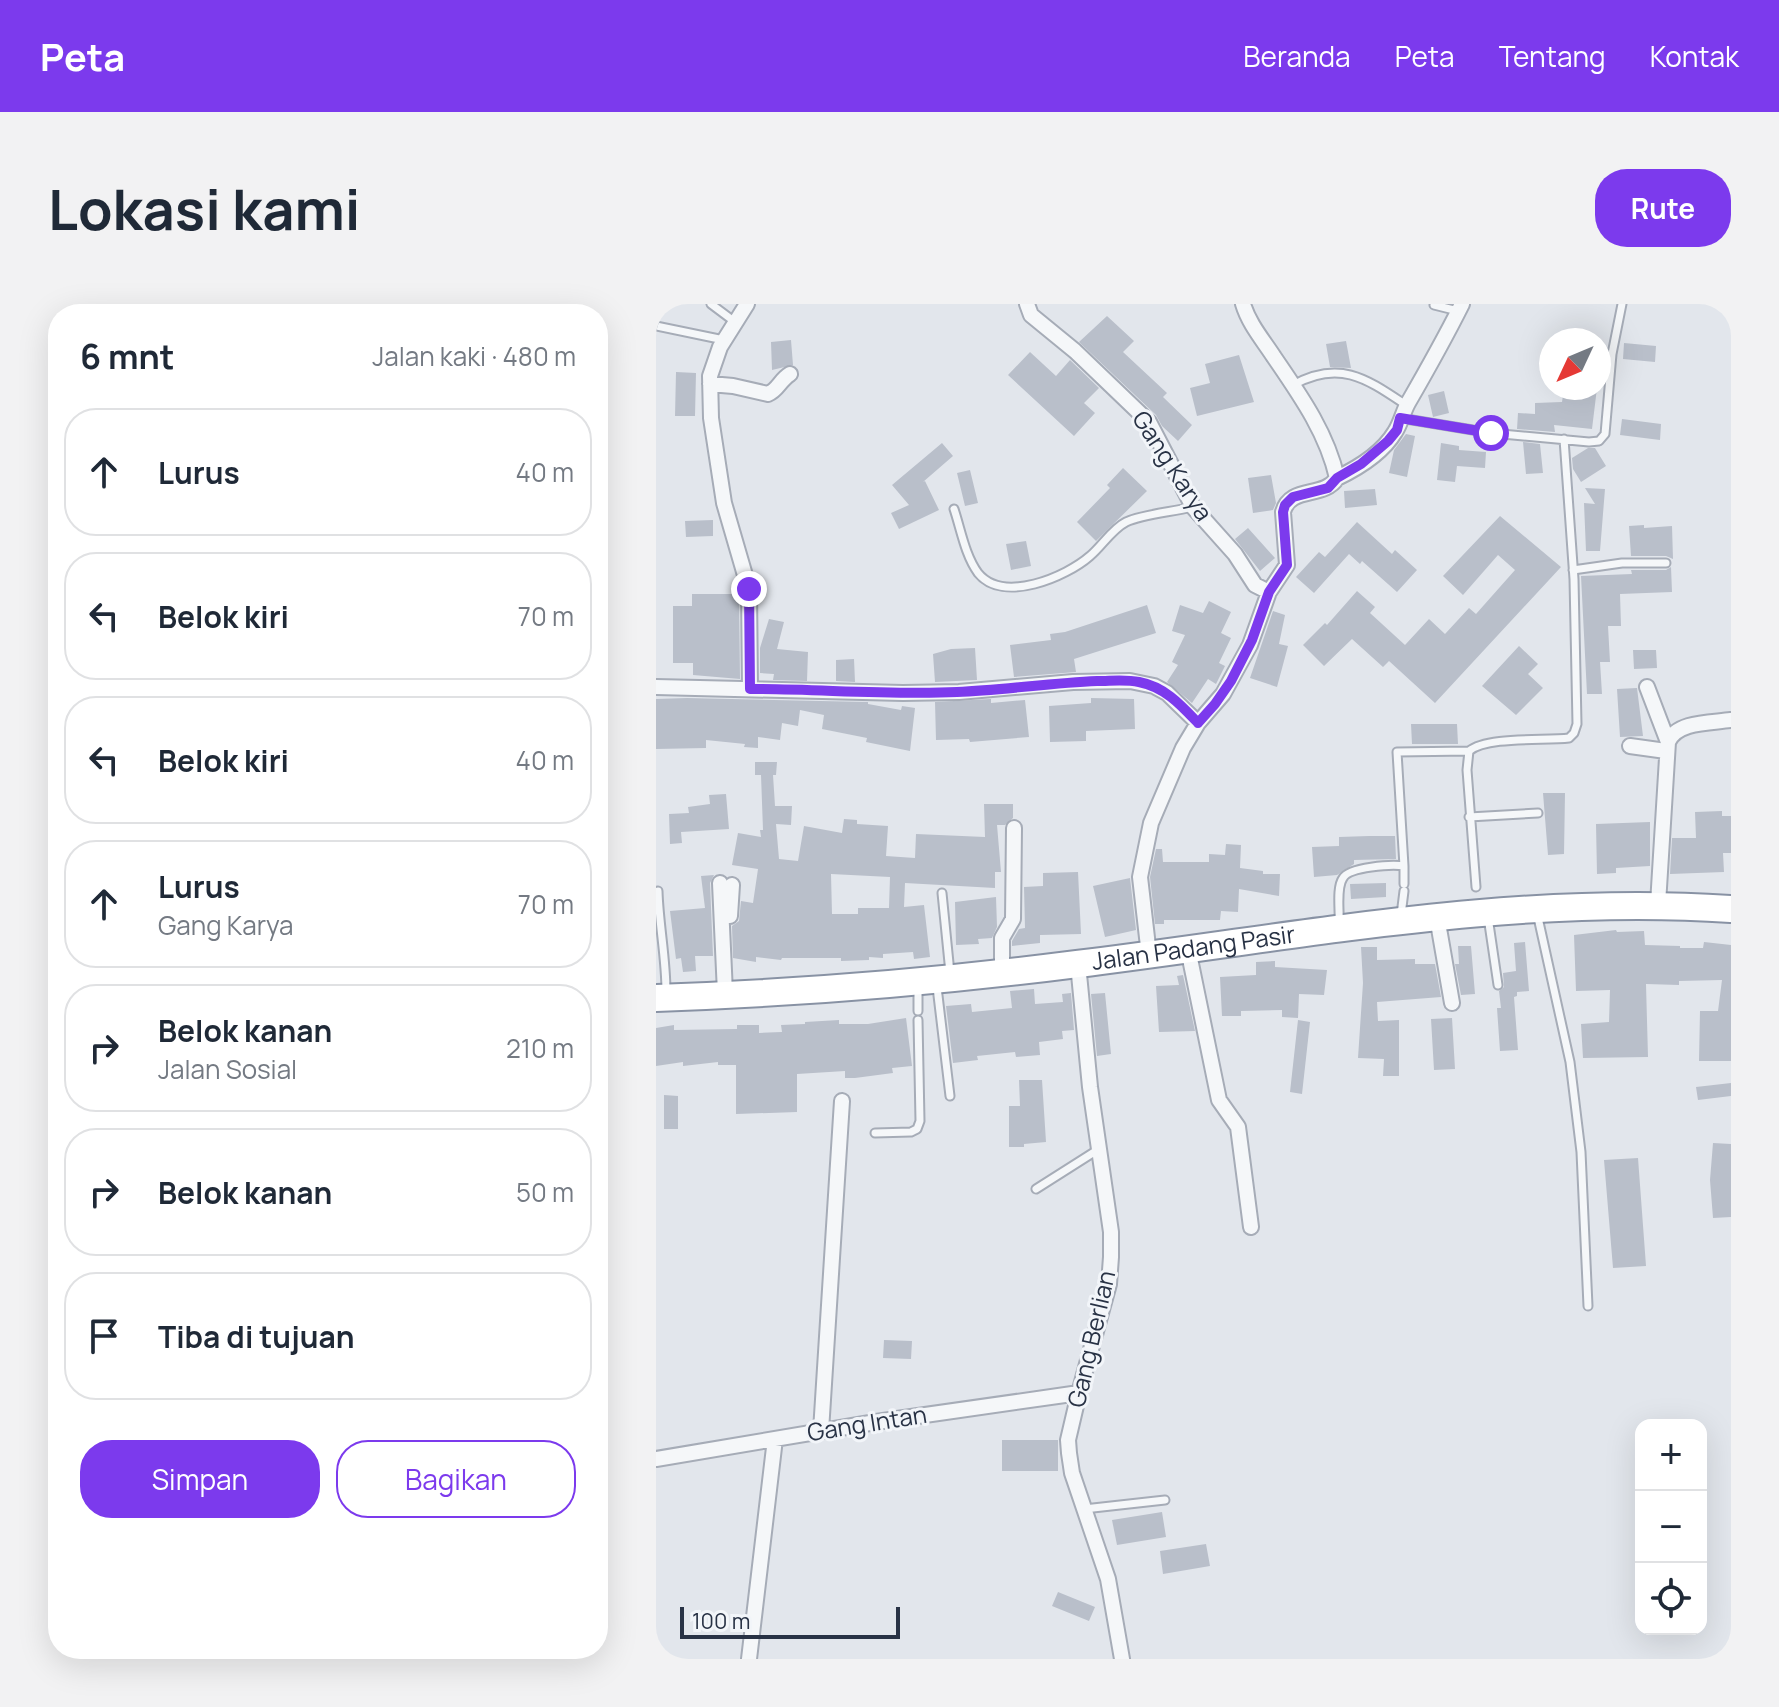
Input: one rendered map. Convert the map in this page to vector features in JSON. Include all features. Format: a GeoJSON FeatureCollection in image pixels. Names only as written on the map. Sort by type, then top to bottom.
{"type":"FeatureCollection","features":[{"type":"Feature","properties":{"kind":"highway","name":"Jalan Padang Pasir"},"geometry":{"type":"LineString","coordinates":[[661,998],[1002,973],[1437,917],[1479,903],[1536,907],[1658,904],[1731,909]]}},
{"type":"Feature","properties":{"kind":"street"},"geometry":{"type":"LineString","coordinates":[[747,304],[724,340],[710,376],[710,384],[711,418],[724,503],[749,589],[750,689]]}},
{"type":"Feature","properties":{"kind":"street","name":"Gang Karya"},"geometry":{"type":"LineString","coordinates":[[1027,304],[1031,315],[1075,351],[1149,422],[1193,507],[1235,554],[1255,585],[1269,592]]}},
{"type":"Feature","properties":{"kind":"street"},"geometry":{"type":"LineString","coordinates":[[1243,304],[1253,327],[1314,419],[1337,478]]}},
{"type":"Feature","properties":{"kind":"street"},"geometry":{"type":"LineString","coordinates":[[1149,955],[1140,877],[1145,840],[1168,779],[1198,723],[1231,681],[1252,640],[1269,592],[1287,565],[1285,505],[1293,497],[1328,488],[1337,478],[1351,472],[1379,450],[1397,430],[1403,412],[1460,308]]}},
{"type":"Feature","properties":{"kind":"street"},"geometry":{"type":"LineString","coordinates":[[710,384],[768,394],[790,374]]}},
{"type":"Feature","properties":{"kind":"street"},"geometry":{"type":"LineString","coordinates":[[656,687],[823,689],[859,693],[959,692],[1073,682],[1130,681],[1154,686],[1167,693],[1198,723]]}},
{"type":"Feature","properties":{"kind":"street"},"geometry":{"type":"LineString","coordinates":[[1647,687],[1667,746]]}},
{"type":"Feature","properties":{"kind":"street"},"geometry":{"type":"LineString","coordinates":[[1658,904],[1667,746],[1671,734],[1679,728],[1731,720]]}},
{"type":"Feature","properties":{"kind":"street"},"geometry":{"type":"LineString","coordinates":[[1630,746],[1667,746]]}},
{"type":"Feature","properties":{"kind":"street"},"geometry":{"type":"LineString","coordinates":[[1002,973],[1002,938],[1013,919],[1014,828]]}},
{"type":"Feature","properties":{"kind":"street"},"geometry":{"type":"LineString","coordinates":[[725,993],[722,917],[730,916],[726,884]]}},
{"type":"Feature","properties":{"kind":"street"},"geometry":{"type":"LineString","coordinates":[[1437,917],[1452,1003]]}},
{"type":"Feature","properties":{"kind":"street"},"geometry":{"type":"LineString","coordinates":[[1188,949],[1219,1100],[1238,1127],[1251,1227]]}},
{"type":"Feature","properties":{"kind":"street","name":"Gang Berlian"},"geometry":{"type":"LineString","coordinates":[[1078,964],[1083,1035],[1111,1232],[1109,1284],[1068,1440],[1072,1473],[1108,1579],[1122,1659]]}},
{"type":"Feature","properties":{"kind":"street"},"geometry":{"type":"LineString","coordinates":[[821,1431],[842,1101]]}},
{"type":"Feature","properties":{"kind":"street","name":"Gang Intan"},"geometry":{"type":"LineString","coordinates":[[656,1459],[1079,1393]]}},
{"type":"Feature","properties":{"kind":"street"},"geometry":{"type":"LineString","coordinates":[[749,1659],[775,1439]]}},
{"type":"Feature","properties":{"kind":"lane"},"geometry":{"type":"LineString","coordinates":[[711,304],[736,322]]}},
{"type":"Feature","properties":{"kind":"lane"},"geometry":{"type":"LineString","coordinates":[[1293,385],[1312,375],[1349,373],[1403,412],[1491,433],[1599,441],[1604,436],[1612,354],[1622,304]]}},
{"type":"Feature","properties":{"kind":"lane"},"geometry":{"type":"LineString","coordinates":[[1434,305],[1460,308]]}},
{"type":"Feature","properties":{"kind":"lane"},"geometry":{"type":"LineString","coordinates":[[656,326],[724,340]]}},
{"type":"Feature","properties":{"kind":"lane"},"geometry":{"type":"LineString","coordinates":[[1498,985],[1479,903],[1469,817],[1469,751],[1474,746],[1500,742],[1569,738],[1577,724],[1573,570],[1564,439]]}},
{"type":"Feature","properties":{"kind":"lane"},"geometry":{"type":"LineString","coordinates":[[954,509],[967,551],[979,574],[994,585],[1018,586],[1042,583],[1067,573],[1090,557],[1127,521],[1193,507]]}},
{"type":"Feature","properties":{"kind":"lane"},"geometry":{"type":"LineString","coordinates":[[1573,570],[1622,563],[1666,563]]}},
{"type":"Feature","properties":{"kind":"lane"},"geometry":{"type":"LineString","coordinates":[[1400,921],[1404,866],[1397,752],[1469,751]]}},
{"type":"Feature","properties":{"kind":"lane"},"geometry":{"type":"LineString","coordinates":[[1469,817],[1538,813]]}},
{"type":"Feature","properties":{"kind":"lane"},"geometry":{"type":"LineString","coordinates":[[1339,928],[1343,878],[1349,872],[1390,865],[1404,866]]}},
{"type":"Feature","properties":{"kind":"lane"},"geometry":{"type":"LineString","coordinates":[[658,891],[666,961],[661,998]]}},
{"type":"Feature","properties":{"kind":"lane"},"geometry":{"type":"LineString","coordinates":[[942,893],[935,980],[950,1096]]}},
{"type":"Feature","properties":{"kind":"lane"},"geometry":{"type":"LineString","coordinates":[[1536,907],[1570,1062],[1581,1152],[1588,1306]]}},
{"type":"Feature","properties":{"kind":"lane"},"geometry":{"type":"LineString","coordinates":[[875,1133],[911,1132],[917,1129],[920,1121],[918,1016],[935,980]]}},
{"type":"Feature","properties":{"kind":"lane"},"geometry":{"type":"LineString","coordinates":[[1036,1189],[1099,1149]]}},
{"type":"Feature","properties":{"kind":"lane"},"geometry":{"type":"LineString","coordinates":[[1084,1509],[1165,1500]]}},
{"type":"Feature","properties":{"kind":"building"},"geometry":{"type":"Polygon","coordinates":[[[1107,316],[1134,341],[1123,352],[1167,393],[1163,397],[1192,425],[1178,441],[1162,426],[1156,415],[1079,342],[1107,316]]]}},
{"type":"Feature","properties":{"kind":"building"},"geometry":{"type":"Polygon","coordinates":[[[791,340],[793,365],[772,370],[771,342],[791,340]]]}},
{"type":"Feature","properties":{"kind":"building"},"geometry":{"type":"Polygon","coordinates":[[[1346,341],[1351,368],[1330,367],[1326,344],[1346,341]]]}},
{"type":"Feature","properties":{"kind":"building"},"geometry":{"type":"Polygon","coordinates":[[[1624,343],[1656,346],[1655,362],[1623,359],[1624,343]]]}},
{"type":"Feature","properties":{"kind":"building"},"geometry":{"type":"Polygon","coordinates":[[[1030,352],[1056,376],[1070,360],[1099,388],[1084,403],[1095,413],[1074,436],[1008,375],[1030,352]]]}},
{"type":"Feature","properties":{"kind":"building"},"geometry":{"type":"Polygon","coordinates":[[[1239,355],[1254,402],[1197,416],[1190,388],[1210,383],[1205,364],[1239,355]]]}},
{"type":"Feature","properties":{"kind":"building"},"geometry":{"type":"Polygon","coordinates":[[[676,372],[696,373],[695,416],[675,416],[676,372]]]}},
{"type":"Feature","properties":{"kind":"building"},"geometry":{"type":"Polygon","coordinates":[[[1444,391],[1449,413],[1433,417],[1428,395],[1444,391]]]}},
{"type":"Feature","properties":{"kind":"building"},"geometry":{"type":"Polygon","coordinates":[[[1596,400],[1592,429],[1554,425],[1555,432],[1517,429],[1518,413],[1535,414],[1535,403],[1596,400]]]}},
{"type":"Feature","properties":{"kind":"building"},"geometry":{"type":"Polygon","coordinates":[[[1622,419],[1661,424],[1660,440],[1620,435],[1622,419]]]}},
{"type":"Feature","properties":{"kind":"building"},"geometry":{"type":"Polygon","coordinates":[[[1406,434],[1415,436],[1407,477],[1389,473],[1394,450],[1406,434]]]}},
{"type":"Feature","properties":{"kind":"building"},"geometry":{"type":"Polygon","coordinates":[[[1523,442],[1540,444],[1543,473],[1526,474],[1523,442]]]}},
{"type":"Feature","properties":{"kind":"building"},"geometry":{"type":"Polygon","coordinates":[[[942,443],[953,456],[923,482],[939,510],[899,529],[891,513],[909,505],[892,485],[942,443]]]}},
{"type":"Feature","properties":{"kind":"building"},"geometry":{"type":"Polygon","coordinates":[[[1441,443],[1459,446],[1459,450],[1486,452],[1485,468],[1457,466],[1455,482],[1437,480],[1441,443]]]}},
{"type":"Feature","properties":{"kind":"building"},"geometry":{"type":"Polygon","coordinates":[[[1588,448],[1595,448],[1606,466],[1581,482],[1573,469],[1572,458],[1588,448]]]}},
{"type":"Feature","properties":{"kind":"building"},"geometry":{"type":"Polygon","coordinates":[[[1123,468],[1147,491],[1096,541],[1077,522],[1110,488],[1107,485],[1123,468]]]}},
{"type":"Feature","properties":{"kind":"building"},"geometry":{"type":"Polygon","coordinates":[[[970,470],[978,503],[965,506],[957,473],[970,470]]]}},
{"type":"Feature","properties":{"kind":"building"},"geometry":{"type":"Polygon","coordinates":[[[1271,475],[1276,503],[1273,510],[1253,513],[1248,478],[1271,475]]]}},
{"type":"Feature","properties":{"kind":"building"},"geometry":{"type":"Polygon","coordinates":[[[1585,488],[1605,489],[1600,551],[1586,551],[1584,503],[1595,504],[1585,488]]]}},
{"type":"Feature","properties":{"kind":"building"},"geometry":{"type":"Polygon","coordinates":[[[1375,489],[1377,505],[1345,508],[1344,491],[1375,489]]]}},
{"type":"Feature","properties":{"kind":"building"},"geometry":{"type":"Polygon","coordinates":[[[1500,516],[1561,567],[1435,703],[1389,661],[1383,667],[1352,639],[1324,666],[1303,645],[1325,623],[1327,625],[1357,591],[1375,607],[1370,613],[1405,645],[1429,619],[1445,634],[1469,608],[1476,614],[1515,570],[1498,555],[1463,595],[1443,576],[1500,516]]]}},
{"type":"Feature","properties":{"kind":"building"},"geometry":{"type":"Polygon","coordinates":[[[713,520],[713,536],[686,537],[685,521],[713,520]]]}},
{"type":"Feature","properties":{"kind":"building"},"geometry":{"type":"Polygon","coordinates":[[[1357,522],[1392,554],[1395,550],[1417,570],[1397,592],[1362,561],[1360,564],[1349,554],[1314,593],[1296,577],[1319,552],[1325,557],[1357,522]]]}},
{"type":"Feature","properties":{"kind":"building"},"geometry":{"type":"Polygon","coordinates":[[[1644,525],[1644,528],[1672,526],[1673,559],[1666,556],[1631,556],[1629,526],[1644,525]]]}},
{"type":"Feature","properties":{"kind":"building"},"geometry":{"type":"Polygon","coordinates":[[[1248,528],[1275,558],[1260,571],[1235,539],[1248,528]]]}},
{"type":"Feature","properties":{"kind":"building"},"geometry":{"type":"Polygon","coordinates":[[[1026,541],[1031,566],[1011,570],[1006,544],[1026,541]]]}},
{"type":"Feature","properties":{"kind":"building"},"geometry":{"type":"Polygon","coordinates":[[[1671,567],[1672,592],[1620,594],[1621,626],[1608,626],[1610,662],[1600,662],[1602,694],[1587,694],[1581,576],[1632,574],[1631,570],[1666,570],[1671,567]]]}},
{"type":"Feature","properties":{"kind":"building"},"geometry":{"type":"Polygon","coordinates":[[[692,594],[739,594],[740,679],[693,675],[693,663],[673,663],[673,606],[692,606],[692,594]]]}},
{"type":"Feature","properties":{"kind":"building"},"geometry":{"type":"Polygon","coordinates":[[[1209,601],[1231,612],[1221,633],[1231,638],[1219,663],[1225,666],[1216,684],[1208,679],[1192,703],[1167,682],[1178,665],[1172,662],[1185,635],[1172,631],[1180,605],[1203,613],[1209,601]]]}},
{"type":"Feature","properties":{"kind":"building"},"geometry":{"type":"Polygon","coordinates":[[[1147,605],[1156,633],[1074,659],[1076,672],[1014,677],[1010,645],[1051,640],[1050,634],[1147,605]]]}},
{"type":"Feature","properties":{"kind":"building"},"geometry":{"type":"Polygon","coordinates":[[[1273,611],[1285,615],[1279,644],[1288,646],[1277,687],[1250,678],[1273,611]]]}},
{"type":"Feature","properties":{"kind":"building"},"geometry":{"type":"Polygon","coordinates":[[[769,619],[784,622],[777,649],[808,652],[807,681],[773,680],[774,674],[760,673],[760,648],[769,619]]]}},
{"type":"Feature","properties":{"kind":"building"},"geometry":{"type":"Polygon","coordinates":[[[1519,646],[1538,664],[1528,674],[1543,688],[1516,715],[1482,686],[1519,646]]]}},
{"type":"Feature","properties":{"kind":"building"},"geometry":{"type":"Polygon","coordinates":[[[975,648],[977,680],[935,682],[933,654],[951,649],[975,648]]]}},
{"type":"Feature","properties":{"kind":"building"},"geometry":{"type":"Polygon","coordinates":[[[1633,650],[1656,650],[1657,668],[1634,669],[1633,650]]]}},
{"type":"Feature","properties":{"kind":"building"},"geometry":{"type":"Polygon","coordinates":[[[854,659],[855,682],[836,681],[836,660],[854,659]]]}},
{"type":"Feature","properties":{"kind":"building"},"geometry":{"type":"Polygon","coordinates":[[[1637,688],[1643,736],[1620,737],[1617,689],[1637,688]]]}},
{"type":"Feature","properties":{"kind":"building"},"geometry":{"type":"Polygon","coordinates":[[[1091,698],[1134,699],[1135,729],[1086,731],[1086,741],[1050,742],[1049,706],[1091,703],[1091,698]]]}},
{"type":"Feature","properties":{"kind":"building"},"geometry":{"type":"Polygon","coordinates":[[[656,699],[868,702],[901,710],[902,706],[915,708],[910,751],[822,729],[824,715],[800,710],[798,726],[782,723],[780,740],[758,737],[758,748],[706,740],[706,748],[656,749],[656,699]]]}},
{"type":"Feature","properties":{"kind":"building"},"geometry":{"type":"Polygon","coordinates":[[[991,699],[991,703],[1025,700],[1029,737],[970,742],[969,739],[936,740],[935,702],[991,699]]]}},
{"type":"Feature","properties":{"kind":"building"},"geometry":{"type":"Polygon","coordinates":[[[1411,724],[1457,724],[1458,744],[1412,744],[1411,724]]]}},
{"type":"Feature","properties":{"kind":"building"},"geometry":{"type":"Polygon","coordinates":[[[755,762],[777,762],[776,775],[773,775],[775,806],[792,806],[791,825],[776,824],[779,859],[798,861],[804,826],[842,833],[844,819],[857,820],[857,824],[888,826],[886,856],[915,858],[916,834],[985,837],[984,804],[1013,804],[1013,818],[1005,825],[997,825],[1001,872],[995,872],[995,888],[905,883],[904,907],[924,905],[930,957],[914,959],[913,952],[883,954],[883,958],[869,957],[869,960],[841,961],[841,958],[781,960],[756,957],[756,962],[733,958],[732,926],[739,921],[741,901],[753,903],[758,869],[732,865],[738,833],[761,837],[760,830],[763,830],[761,775],[755,775],[755,762]],[[831,874],[832,914],[858,914],[858,908],[889,908],[890,877],[831,874]]]}},
{"type":"Feature","properties":{"kind":"building"},"geometry":{"type":"Polygon","coordinates":[[[1543,793],[1565,793],[1564,854],[1548,855],[1543,793]]]}},
{"type":"Feature","properties":{"kind":"building"},"geometry":{"type":"Polygon","coordinates":[[[726,794],[729,829],[681,832],[682,843],[670,844],[669,814],[689,813],[688,807],[710,804],[709,795],[726,794]]]}},
{"type":"Feature","properties":{"kind":"building"},"geometry":{"type":"Polygon","coordinates":[[[1722,811],[1722,816],[1731,816],[1731,853],[1723,853],[1724,872],[1670,874],[1672,838],[1696,838],[1695,812],[1722,811]]]}},
{"type":"Feature","properties":{"kind":"building"},"geometry":{"type":"Polygon","coordinates":[[[1650,822],[1650,866],[1616,868],[1616,873],[1597,874],[1596,824],[1650,822]]]}},
{"type":"Feature","properties":{"kind":"building"},"geometry":{"type":"Polygon","coordinates":[[[1395,836],[1396,859],[1354,860],[1354,864],[1337,875],[1314,877],[1312,847],[1339,846],[1339,837],[1395,836]]]}},
{"type":"Feature","properties":{"kind":"building"},"geometry":{"type":"Polygon","coordinates":[[[1226,844],[1241,845],[1240,868],[1263,871],[1263,874],[1280,874],[1279,896],[1239,889],[1238,912],[1221,911],[1220,920],[1164,920],[1164,924],[1155,924],[1150,877],[1156,849],[1162,849],[1163,862],[1209,862],[1209,854],[1225,855],[1226,844]]]}},
{"type":"Feature","properties":{"kind":"building"},"geometry":{"type":"Polygon","coordinates":[[[1078,872],[1081,934],[1040,935],[1040,943],[1012,946],[1019,929],[1025,928],[1024,887],[1043,886],[1043,873],[1078,872]]]}},
{"type":"Feature","properties":{"kind":"building"},"geometry":{"type":"Polygon","coordinates":[[[714,875],[710,883],[713,956],[695,956],[696,971],[683,972],[681,958],[676,959],[670,911],[705,908],[701,876],[714,875]]]}},
{"type":"Feature","properties":{"kind":"building"},"geometry":{"type":"Polygon","coordinates":[[[1130,878],[1136,930],[1105,937],[1093,886],[1130,878]]]}},
{"type":"Feature","properties":{"kind":"building"},"geometry":{"type":"Polygon","coordinates":[[[1386,883],[1386,897],[1351,899],[1350,884],[1386,883]]]}},
{"type":"Feature","properties":{"kind":"building"},"geometry":{"type":"Polygon","coordinates":[[[996,897],[997,927],[992,938],[978,939],[979,944],[956,945],[955,902],[996,897]]]}},
{"type":"Feature","properties":{"kind":"building"},"geometry":{"type":"Polygon","coordinates":[[[1616,930],[1644,931],[1645,945],[1703,948],[1704,942],[1731,945],[1731,1061],[1699,1061],[1700,1011],[1718,1011],[1722,980],[1679,981],[1679,985],[1646,984],[1648,1057],[1583,1058],[1581,1024],[1609,1022],[1610,990],[1576,991],[1574,935],[1616,930]]]}},
{"type":"Feature","properties":{"kind":"building"},"geometry":{"type":"Polygon","coordinates":[[[1525,942],[1529,991],[1517,992],[1514,997],[1518,1050],[1500,1051],[1497,1008],[1501,1008],[1499,991],[1504,987],[1503,973],[1516,971],[1514,943],[1525,942]]]}},
{"type":"Feature","properties":{"kind":"building"},"geometry":{"type":"Polygon","coordinates":[[[1458,946],[1471,946],[1475,994],[1461,995],[1455,964],[1459,964],[1458,946]]]}},
{"type":"Feature","properties":{"kind":"building"},"geometry":{"type":"Polygon","coordinates":[[[1361,947],[1377,947],[1377,960],[1415,959],[1415,964],[1435,964],[1441,997],[1377,1002],[1378,1021],[1399,1020],[1399,1076],[1383,1076],[1384,1059],[1358,1058],[1363,983],[1361,947]]]}},
{"type":"Feature","properties":{"kind":"building"},"geometry":{"type":"Polygon","coordinates":[[[1275,961],[1275,967],[1327,970],[1324,995],[1299,994],[1298,1018],[1282,1017],[1282,1010],[1241,1011],[1241,1016],[1222,1016],[1220,977],[1256,975],[1256,962],[1275,961]]]}},
{"type":"Feature","properties":{"kind":"building"},"geometry":{"type":"Polygon","coordinates":[[[1183,975],[1195,1031],[1159,1032],[1156,986],[1179,985],[1177,976],[1183,975]]]}},
{"type":"Feature","properties":{"kind":"building"},"geometry":{"type":"Polygon","coordinates":[[[1034,989],[1035,1004],[1063,1002],[1062,994],[1071,993],[1074,1030],[1062,1031],[1063,1039],[1039,1042],[1040,1055],[1016,1057],[1015,1052],[977,1056],[978,1060],[953,1063],[946,1006],[971,1004],[972,1012],[1012,1008],[1010,991],[1034,989]]]}},
{"type":"Feature","properties":{"kind":"building"},"geometry":{"type":"Polygon","coordinates":[[[1105,993],[1111,1054],[1097,1056],[1091,994],[1105,993]]]}},
{"type":"Feature","properties":{"kind":"building"},"geometry":{"type":"Polygon","coordinates":[[[906,1018],[912,1066],[892,1068],[893,1073],[855,1078],[845,1078],[845,1071],[797,1074],[797,1112],[736,1114],[736,1065],[718,1065],[718,1062],[683,1066],[683,1062],[656,1066],[656,1028],[674,1025],[674,1030],[737,1029],[737,1025],[759,1025],[759,1033],[782,1032],[781,1025],[805,1022],[839,1020],[839,1024],[868,1024],[906,1018]]]}},
{"type":"Feature","properties":{"kind":"building"},"geometry":{"type":"Polygon","coordinates":[[[1452,1018],[1455,1069],[1434,1070],[1431,1019],[1452,1018]]]}},
{"type":"Feature","properties":{"kind":"building"},"geometry":{"type":"Polygon","coordinates":[[[1298,1020],[1310,1022],[1302,1094],[1290,1092],[1298,1020]]]}},
{"type":"Feature","properties":{"kind":"building"},"geometry":{"type":"Polygon","coordinates":[[[1019,1080],[1042,1080],[1046,1142],[1009,1147],[1009,1106],[1020,1106],[1019,1080]]]}},
{"type":"Feature","properties":{"kind":"building"},"geometry":{"type":"Polygon","coordinates":[[[1731,1083],[1731,1096],[1698,1100],[1696,1087],[1731,1083]]]}},
{"type":"Feature","properties":{"kind":"building"},"geometry":{"type":"Polygon","coordinates":[[[664,1095],[678,1096],[678,1129],[664,1129],[664,1095]]]}},
{"type":"Feature","properties":{"kind":"building"},"geometry":{"type":"Polygon","coordinates":[[[1713,1143],[1731,1144],[1731,1217],[1713,1218],[1710,1180],[1713,1143]]]}},
{"type":"Feature","properties":{"kind":"building"},"geometry":{"type":"Polygon","coordinates":[[[1638,1158],[1646,1266],[1613,1268],[1604,1160],[1638,1158]]]}},
{"type":"Feature","properties":{"kind":"building"},"geometry":{"type":"Polygon","coordinates":[[[884,1340],[912,1341],[911,1359],[883,1358],[884,1340]]]}},
{"type":"Feature","properties":{"kind":"building"},"geometry":{"type":"Polygon","coordinates":[[[1002,1440],[1058,1440],[1058,1471],[1002,1471],[1002,1440]]]}},
{"type":"Feature","properties":{"kind":"building"},"geometry":{"type":"Polygon","coordinates":[[[1162,1512],[1166,1537],[1117,1545],[1112,1520],[1162,1512]]]}},
{"type":"Feature","properties":{"kind":"building"},"geometry":{"type":"Polygon","coordinates":[[[1206,1544],[1210,1566],[1163,1574],[1160,1551],[1206,1544]]]}},
{"type":"Feature","properties":{"kind":"building"},"geometry":{"type":"Polygon","coordinates":[[[1058,1592],[1095,1607],[1089,1621],[1052,1606],[1058,1592]]]}},
{"type":"Feature","properties":{"kind":"route"},"geometry":{"type":"LineString","coordinates":[[749,589],[750,689],[823,689],[859,693],[959,692],[1073,682],[1130,681],[1142,682],[1167,693],[1198,723],[1231,681],[1252,640],[1269,592],[1285,570],[1288,559],[1283,512],[1293,497],[1328,488],[1337,478],[1351,472],[1379,450],[1397,430],[1400,418],[1491,433]]}}]}
